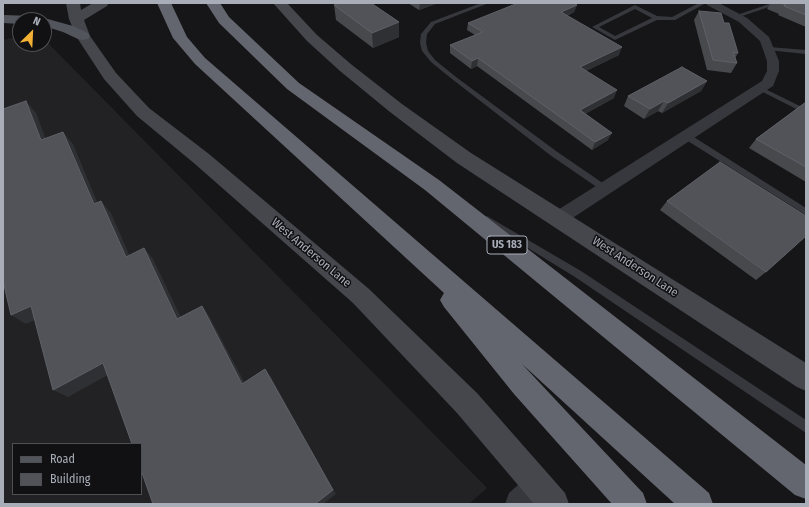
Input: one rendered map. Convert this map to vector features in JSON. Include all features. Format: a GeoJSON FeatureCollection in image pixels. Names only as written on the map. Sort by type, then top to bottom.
{"type":"FeatureCollection","features":[{"type":"Feature","properties":{"kind":"highway"},"geometry":{"type":"LineString","coordinates":[[164,3],[180,38],[200,61],[698,504]]}},
{"type":"Feature","properties":{"kind":"highway","name":"US 183"},"geometry":{"type":"LineString","coordinates":[[213,3],[224,20],[293,86],[432,185],[806,484]]}},
{"type":"Feature","properties":{"kind":"highway"},"geometry":{"type":"LineString","coordinates":[[407,245],[523,385],[632,504]]}},
{"type":"Feature","properties":{"kind":"main road"},"geometry":{"type":"LineString","coordinates":[[52,24],[68,29],[78,19],[102,3]]}},
{"type":"Feature","properties":{"kind":"main road","name":"West Anderson Lane"},"geometry":{"type":"LineString","coordinates":[[280,3],[312,38],[396,108],[464,158],[806,378]]}},
{"type":"Feature","properties":{"kind":"main road"},"geometry":{"type":"LineString","coordinates":[[3,10],[16,6]]}},
{"type":"Feature","properties":{"kind":"main road","name":"West Anderson Lane"},"geometry":{"type":"LineString","coordinates":[[78,19],[110,76],[143,112],[202,159],[361,296],[467,403],[537,498]]}},
{"type":"Feature","properties":{"kind":"street"},"geometry":{"type":"LineString","coordinates":[[559,218],[768,83],[773,71],[773,61],[766,40],[743,20],[711,3]]}},
{"type":"Feature","properties":{"kind":"lane"},"geometry":{"type":"LineString","coordinates":[[486,3],[433,23],[424,34],[423,42],[425,51],[433,61],[454,78],[553,153],[604,188]]}},
{"type":"Feature","properties":{"kind":"lane"},"geometry":{"type":"LineString","coordinates":[[656,18],[615,38],[595,27],[635,7],[656,18],[673,19],[703,3]]}},
{"type":"Feature","properties":{"kind":"lane"},"geometry":{"type":"LineString","coordinates":[[737,16],[778,3]]}},
{"type":"Feature","properties":{"kind":"lane"},"geometry":{"type":"LineString","coordinates":[[769,49],[806,52]]}},
{"type":"Feature","properties":{"kind":"lane"},"geometry":{"type":"LineString","coordinates":[[759,88],[806,112]]}},
{"type":"Feature","properties":{"kind":"lane"},"geometry":{"type":"LineString","coordinates":[[686,136],[806,212]]}},
{"type":"Feature","properties":{"kind":"lane"},"geometry":{"type":"LineString","coordinates":[[432,185],[578,274],[806,427]]}},
{"type":"Feature","properties":{"kind":"shaded area"},"geometry":{"type":"Polygon","coordinates":[[[12,38],[12,52],[52,52],[52,47],[487,488],[469,504],[3,504],[3,40],[12,38]]]}},
{"type":"Feature","properties":{"kind":"building"},"geometry":{"type":"Polygon","coordinates":[[[339,3],[371,3],[399,22],[372,33],[334,5],[339,3]]]}},
{"type":"Feature","properties":{"kind":"building"},"geometry":{"type":"Polygon","coordinates":[[[518,3],[573,3],[577,5],[561,12],[622,47],[580,67],[617,90],[580,110],[612,133],[595,142],[478,58],[472,61],[450,45],[483,32],[468,23],[518,3]]]}},
{"type":"Feature","properties":{"kind":"building"},"geometry":{"type":"Polygon","coordinates":[[[780,3],[806,3],[806,15],[784,6],[786,5],[780,3]]]}},
{"type":"Feature","properties":{"kind":"building"},"geometry":{"type":"Polygon","coordinates":[[[699,11],[721,13],[724,23],[729,23],[738,53],[733,52],[737,63],[713,60],[699,11]]]}},
{"type":"Feature","properties":{"kind":"building"},"geometry":{"type":"Polygon","coordinates":[[[682,67],[707,81],[668,103],[664,101],[650,109],[628,96],[682,67]]]}},
{"type":"Feature","properties":{"kind":"building"},"geometry":{"type":"Polygon","coordinates":[[[26,101],[41,140],[63,132],[94,204],[101,201],[126,257],[144,248],[177,319],[202,306],[242,384],[265,369],[333,490],[315,504],[153,504],[142,473],[142,443],[132,443],[103,363],[53,390],[31,306],[11,315],[3,281],[3,109],[26,101]]]}},
{"type":"Feature","properties":{"kind":"building"},"geometry":{"type":"Polygon","coordinates":[[[806,102],[806,167],[756,139],[806,102]]]}},
{"type":"Feature","properties":{"kind":"building"},"geometry":{"type":"Polygon","coordinates":[[[720,162],[806,216],[806,236],[766,272],[667,201],[720,162]]]}}]}
